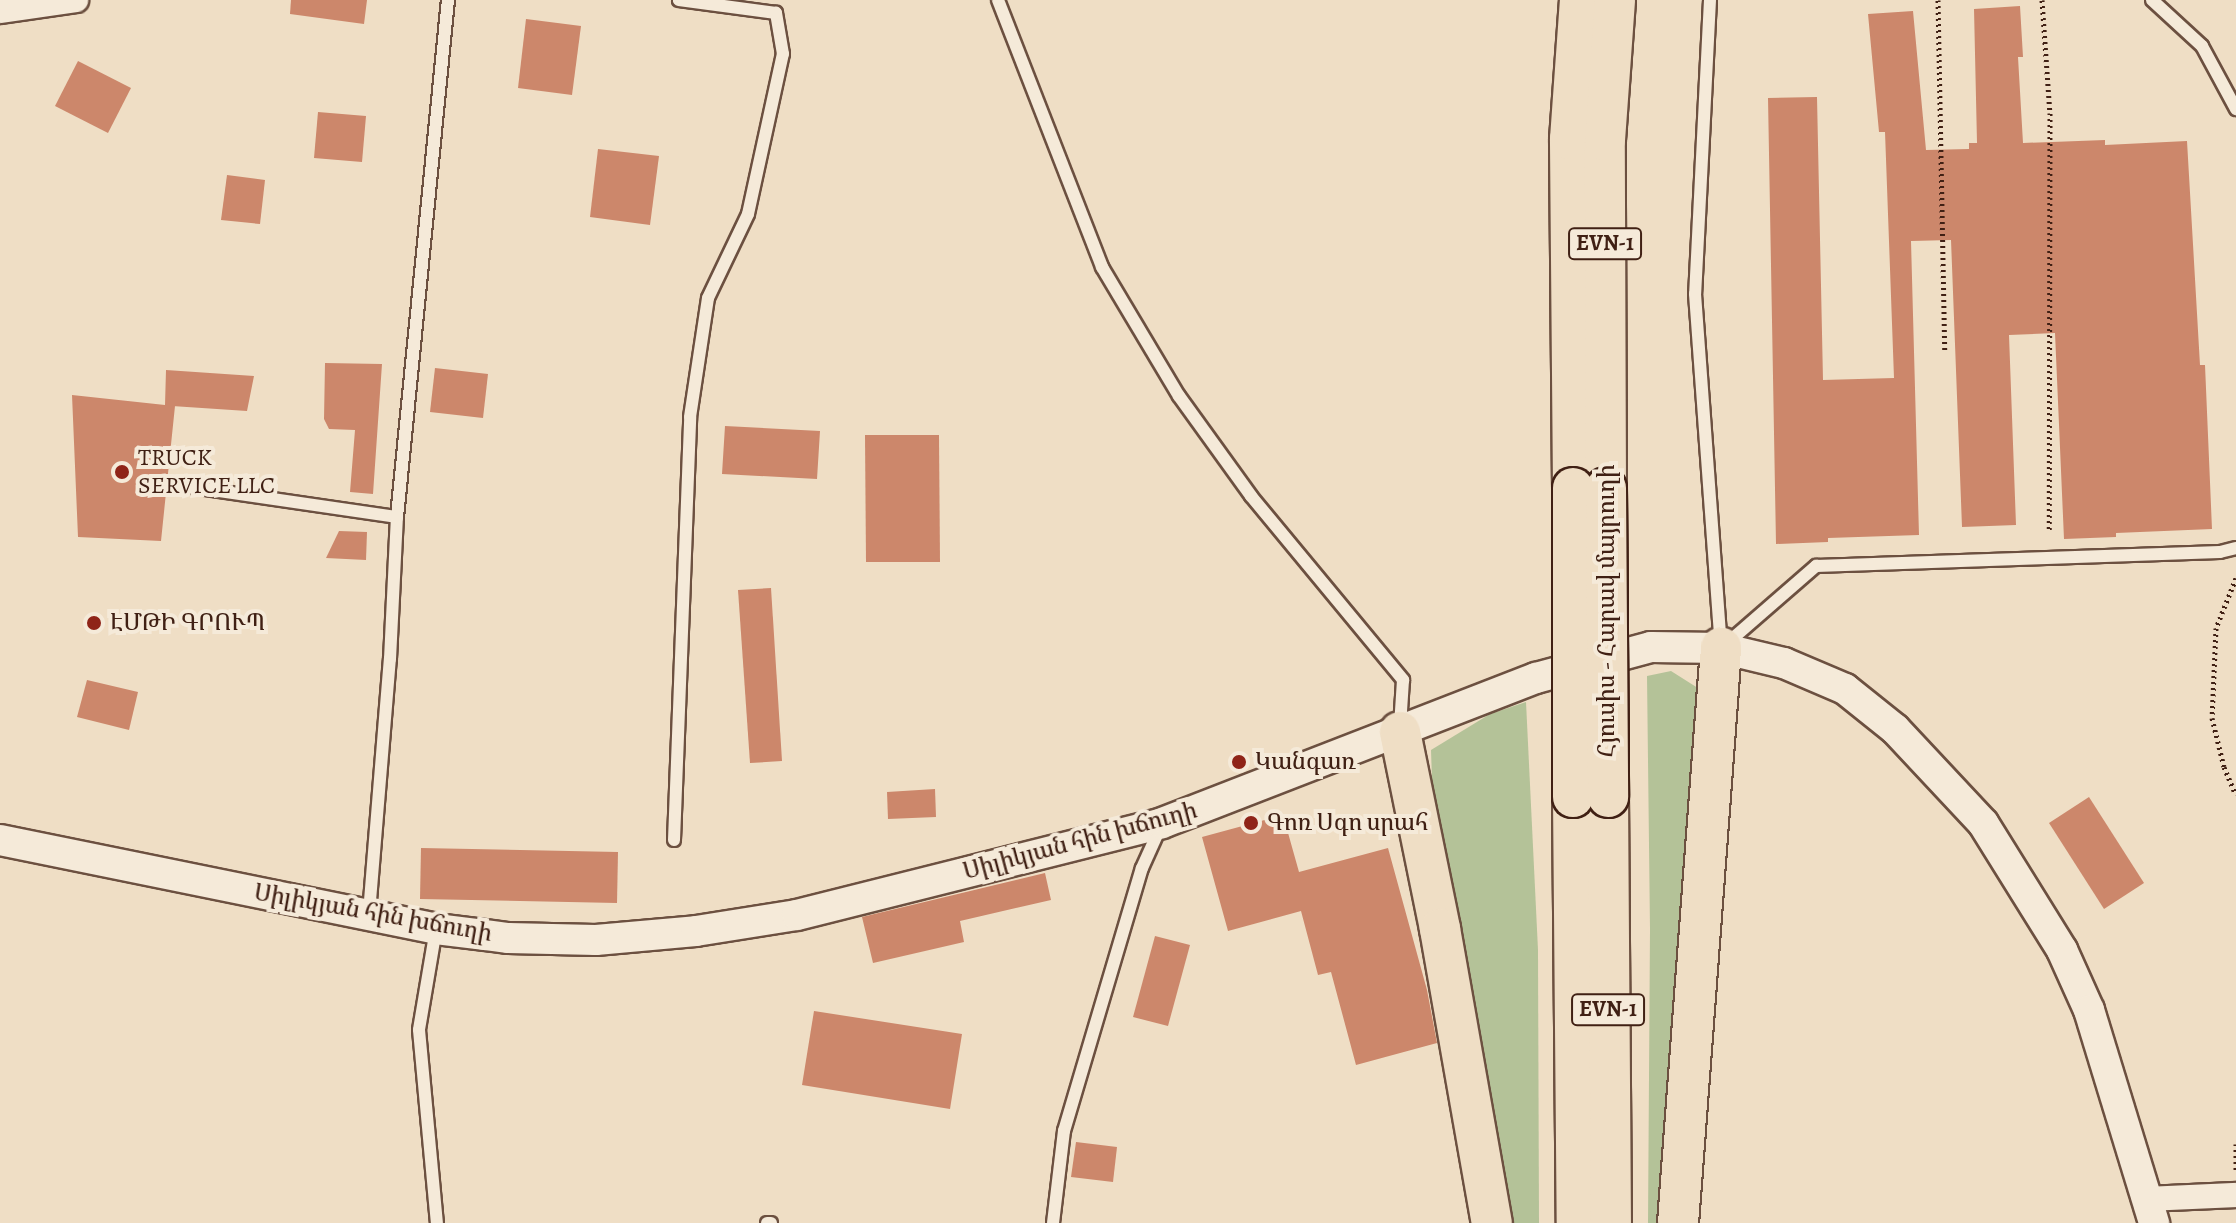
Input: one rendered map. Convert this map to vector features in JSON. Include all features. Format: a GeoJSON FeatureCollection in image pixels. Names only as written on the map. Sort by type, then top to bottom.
{"type":"FeatureCollection","features":[{"type":"Feature","properties":{"kind":"highway","name":"Հյուսիս - Հարավ մայրուղի"},"geometry":{"type":"LineString","coordinates":[[1580,0],[1570,139],[1589,431]]}},
{"type":"Feature","properties":{"kind":"highway","name":"Հյուսիս - Հարավ մայրուղի"},"geometry":{"type":"LineString","coordinates":[[1577,1223],[1590,797],[1589,431],[1615,0]]}},
{"type":"Feature","properties":{"kind":"highway"},"geometry":{"type":"LineString","coordinates":[[1678,1223],[1721,648]]}},
{"type":"Feature","properties":{"kind":"highway"},"geometry":{"type":"LineString","coordinates":[[1400,732],[1440,929],[1492,1223]]}},
{"type":"Feature","properties":{"kind":"highway","name":"Հյուսիս - Հարավ մայրուղի"},"geometry":{"type":"LineString","coordinates":[[1590,797],[1611,1223]]}},
{"type":"Feature","properties":{"kind":"street"},"geometry":{"type":"LineString","coordinates":[[0,11],[76,0]]}},
{"type":"Feature","properties":{"kind":"street","name":"Սիլիկյան հին խճուղի"},"geometry":{"type":"LineString","coordinates":[[0,840],[436,929],[508,938],[596,940],[696,931],[797,915],[1162,823],[1536,678],[1651,647],[1721,648],[1784,663],[1845,689],[1895,729],[1983,823],[2062,950],[2089,1010],[2150,1211]]}},
{"type":"Feature","properties":{"kind":"street"},"geometry":{"type":"LineString","coordinates":[[2150,1211],[2236,1195]]}},
{"type":"Feature","properties":{"kind":"lane"},"geometry":{"type":"LineString","coordinates":[[368,917],[390,659],[397,517],[448,0]]}},
{"type":"Feature","properties":{"kind":"lane"},"geometry":{"type":"LineString","coordinates":[[674,840],[690,417],[708,298],[748,214],[783,54],[776,13],[679,0]]}},
{"type":"Feature","properties":{"kind":"lane"},"geometry":{"type":"LineString","coordinates":[[998,0],[1102,267],[1179,396],[1251,496],[1403,680],[1400,732]]}},
{"type":"Feature","properties":{"kind":"lane"},"geometry":{"type":"LineString","coordinates":[[1710,0],[1695,294],[1721,648]]}},
{"type":"Feature","properties":{"kind":"lane"},"geometry":{"type":"LineString","coordinates":[[2152,0],[2202,46],[2236,109]]}},
{"type":"Feature","properties":{"kind":"lane"},"geometry":{"type":"LineString","coordinates":[[184,486],[397,517]]}},
{"type":"Feature","properties":{"kind":"lane"},"geometry":{"type":"LineString","coordinates":[[1721,648],[1816,566],[2220,552],[2236,548]]}},
{"type":"Feature","properties":{"kind":"lane"},"geometry":{"type":"LineString","coordinates":[[1053,1223],[1064,1131],[1142,868],[1162,823]]}},
{"type":"Feature","properties":{"kind":"lane"},"geometry":{"type":"LineString","coordinates":[[436,929],[419,1030],[437,1223]]}},
{"type":"Feature","properties":{"kind":"path"},"geometry":{"type":"LineString","coordinates":[[1938,0],[1945,352]]}},
{"type":"Feature","properties":{"kind":"path"},"geometry":{"type":"LineString","coordinates":[[2042,0],[2050,113],[2049,531]]}},
{"type":"Feature","properties":{"kind":"path"},"geometry":{"type":"LineString","coordinates":[[2236,578],[2216,628],[2212,718],[2224,767],[2236,795]]}},
{"type":"Feature","properties":{"kind":"green space"},"geometry":{"type":"Polygon","coordinates":[[[1671,671],[1701,690],[1668,1223],[1648,1223],[1650,929],[1647,676],[1671,671]]]}},
{"type":"Feature","properties":{"kind":"green space"},"geometry":{"type":"Polygon","coordinates":[[[1526,702],[1538,950],[1539,1223],[1509,1223],[1433,808],[1431,750],[1490,714],[1526,702]]]}},
{"type":"Feature","properties":{"kind":"building"},"geometry":{"type":"Polygon","coordinates":[[[291,0],[367,0],[364,24],[290,14],[291,0]]]}},
{"type":"Feature","properties":{"kind":"building"},"geometry":{"type":"Polygon","coordinates":[[[2020,6],[2023,57],[2018,57],[2023,143],[2105,140],[2105,145],[2187,141],[2200,365],[2205,365],[2212,529],[2116,533],[2116,537],[2064,539],[2055,333],[2009,335],[2016,525],[1962,527],[1951,240],[1911,241],[1919,535],[1828,538],[1828,542],[1776,544],[1768,98],[1817,97],[1823,380],[1894,378],[1885,132],[1879,132],[1868,14],[1913,11],[1926,150],[1969,149],[1969,143],[1977,143],[1974,9],[2020,6]]]}},
{"type":"Feature","properties":{"kind":"building"},"geometry":{"type":"Polygon","coordinates":[[[526,19],[581,26],[572,95],[518,88],[526,19]]]}},
{"type":"Feature","properties":{"kind":"building"},"geometry":{"type":"Polygon","coordinates":[[[78,61],[131,88],[108,133],[55,106],[78,61]]]}},
{"type":"Feature","properties":{"kind":"building"},"geometry":{"type":"Polygon","coordinates":[[[318,112],[366,116],[362,162],[314,158],[318,112]]]}},
{"type":"Feature","properties":{"kind":"building"},"geometry":{"type":"Polygon","coordinates":[[[598,149],[659,156],[650,225],[590,217],[598,149]]]}},
{"type":"Feature","properties":{"kind":"building"},"geometry":{"type":"Polygon","coordinates":[[[227,175],[265,180],[260,224],[221,220],[227,175]]]}},
{"type":"Feature","properties":{"kind":"building"},"geometry":{"type":"Polygon","coordinates":[[[325,363],[382,364],[373,494],[350,492],[355,430],[329,429],[324,419],[325,363]]]}},
{"type":"Feature","properties":{"kind":"building"},"geometry":{"type":"Polygon","coordinates":[[[435,368],[488,374],[483,418],[430,412],[435,368]]]}},
{"type":"Feature","properties":{"kind":"building","name":"TRUCK SERVICE LLC"},"geometry":{"type":"Polygon","coordinates":[[[166,370],[254,376],[247,411],[175,406],[161,541],[78,537],[72,395],[165,405],[166,370]]]}},
{"type":"Feature","properties":{"kind":"building"},"geometry":{"type":"Polygon","coordinates":[[[725,426],[820,431],[817,479],[722,474],[725,426]]]}},
{"type":"Feature","properties":{"kind":"building"},"geometry":{"type":"Polygon","coordinates":[[[865,435],[939,435],[940,562],[866,562],[865,435]]]}},
{"type":"Feature","properties":{"kind":"building"},"geometry":{"type":"Polygon","coordinates":[[[339,531],[367,532],[366,560],[326,558],[339,531]]]}},
{"type":"Feature","properties":{"kind":"building"},"geometry":{"type":"Polygon","coordinates":[[[771,588],[782,761],[750,763],[738,590],[771,588]]]}},
{"type":"Feature","properties":{"kind":"building"},"geometry":{"type":"Polygon","coordinates":[[[87,680],[138,692],[129,730],[77,717],[87,680]]]}},
{"type":"Feature","properties":{"kind":"building"},"geometry":{"type":"Polygon","coordinates":[[[935,789],[936,817],[888,819],[887,792],[935,789]]]}},
{"type":"Feature","properties":{"kind":"building"},"geometry":{"type":"Polygon","coordinates":[[[2089,797],[2144,883],[2104,909],[2049,823],[2089,797]]]}},
{"type":"Feature","properties":{"kind":"building"},"geometry":{"type":"Polygon","coordinates":[[[1283,815],[1299,872],[1388,848],[1427,990],[1437,1043],[1356,1065],[1331,972],[1318,975],[1301,911],[1228,931],[1202,837],[1283,815]]]}},
{"type":"Feature","properties":{"kind":"building"},"geometry":{"type":"Polygon","coordinates":[[[421,848],[618,852],[617,903],[420,899],[421,848]]]}},
{"type":"Feature","properties":{"kind":"building"},"geometry":{"type":"Polygon","coordinates":[[[1045,873],[1051,900],[960,921],[964,942],[873,963],[862,917],[1045,873]]]}},
{"type":"Feature","properties":{"kind":"building"},"geometry":{"type":"Polygon","coordinates":[[[1155,936],[1190,945],[1168,1026],[1133,1017],[1155,936]]]}},
{"type":"Feature","properties":{"kind":"building"},"geometry":{"type":"Polygon","coordinates":[[[814,1011],[962,1034],[950,1109],[802,1085],[814,1011]]]}},
{"type":"Feature","properties":{"kind":"building"},"geometry":{"type":"Polygon","coordinates":[[[1076,1142],[1117,1147],[1113,1182],[1071,1177],[1076,1142]]]}},
{"type":"Feature","properties":{"kind":"place","name":"TRUCK SERVICE LLC"},"geometry":{"type":"Point","coordinates":[122,472]}},
{"type":"Feature","properties":{"kind":"place","name":"ԷՄԹԻ ԳՐՈՒՊ"},"geometry":{"type":"Point","coordinates":[94,623]}},
{"type":"Feature","properties":{"kind":"place","name":"Կանգառ"},"geometry":{"type":"Point","coordinates":[1239,762]}},
{"type":"Feature","properties":{"kind":"place","name":"Գոռ Սգո սրահ"},"geometry":{"type":"Point","coordinates":[1251,823]}}]}
